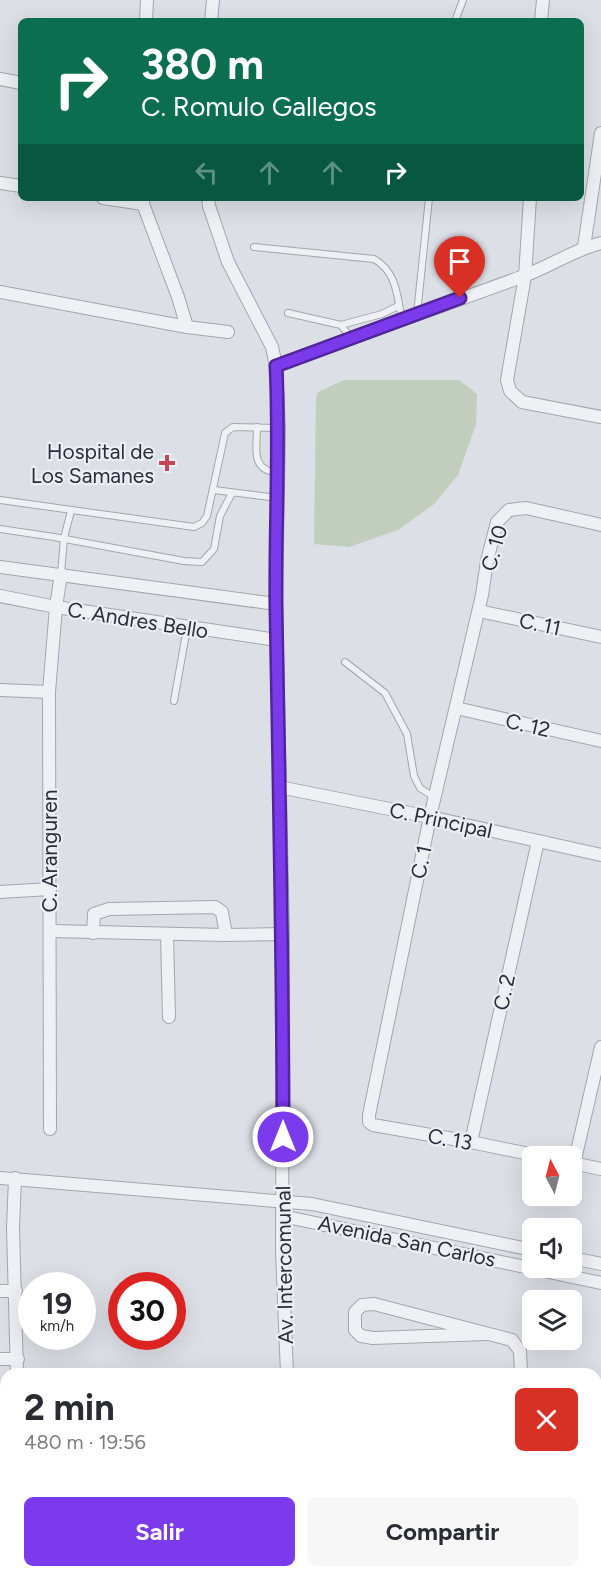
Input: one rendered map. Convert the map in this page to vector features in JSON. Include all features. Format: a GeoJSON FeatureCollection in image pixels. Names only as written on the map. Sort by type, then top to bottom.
{"type":"FeatureCollection","features":[{"type":"Feature","properties":{"kind":"street"},"geometry":{"type":"LineString","coordinates":[[146,18],[147,0]]}},
{"type":"Feature","properties":{"kind":"street"},"geometry":{"type":"LineString","coordinates":[[211,18],[213,0]]}},
{"type":"Feature","properties":{"kind":"street"},"geometry":{"type":"LineString","coordinates":[[542,18],[543,0]]}},
{"type":"Feature","properties":{"kind":"street"},"geometry":{"type":"LineString","coordinates":[[0,79],[18,82]]}},
{"type":"Feature","properties":{"kind":"street"},"geometry":{"type":"LineString","coordinates":[[584,247],[601,133]]}},
{"type":"Feature","properties":{"kind":"street"},"geometry":{"type":"LineString","coordinates":[[0,183],[18,186]]}},
{"type":"Feature","properties":{"kind":"street"},"geometry":{"type":"LineString","coordinates":[[143,201],[187,327]]}},
{"type":"Feature","properties":{"kind":"street","name":"Av. Intercomunal"},"geometry":{"type":"LineString","coordinates":[[208,201],[228,262],[272,347],[276,366],[279,428],[276,604],[283,934],[282,1216],[287,1368]]}},
{"type":"Feature","properties":{"kind":"street"},"geometry":{"type":"LineString","coordinates":[[530,201],[525,276],[507,380],[510,391],[522,402],[601,417]]}},
{"type":"Feature","properties":{"kind":"street"},"geometry":{"type":"LineString","coordinates":[[276,366],[350,337],[525,276],[584,247],[601,243]]}},
{"type":"Feature","properties":{"kind":"street"},"geometry":{"type":"LineString","coordinates":[[0,292],[187,327],[228,332]]}},
{"type":"Feature","properties":{"kind":"street","name":"C. 10"},"geometry":{"type":"LineString","coordinates":[[479,611],[497,522],[509,510],[526,508],[601,525]]}},
{"type":"Feature","properties":{"kind":"street","name":"C. Andres Bello"},"geometry":{"type":"LineString","coordinates":[[0,567],[276,604]]}},
{"type":"Feature","properties":{"kind":"street","name":"C. Aranguren"},"geometry":{"type":"LineString","coordinates":[[50,1128],[49,692],[56,607],[62,574]]}},
{"type":"Feature","properties":{"kind":"street","name":"C. Andres Bello"},"geometry":{"type":"LineString","coordinates":[[0,596],[187,628],[277,640]]}},
{"type":"Feature","properties":{"kind":"street","name":"C. 11"},"geometry":{"type":"LineString","coordinates":[[479,611],[601,637]]}},
{"type":"Feature","properties":{"kind":"street","name":"C. 1"},"geometry":{"type":"LineString","coordinates":[[369,1115],[430,817],[479,611]]}},
{"type":"Feature","properties":{"kind":"street"},"geometry":{"type":"LineString","coordinates":[[0,690],[49,692]]}},
{"type":"Feature","properties":{"kind":"street","name":"C. 12"},"geometry":{"type":"LineString","coordinates":[[456,708],[601,741]]}},
{"type":"Feature","properties":{"kind":"street","name":"C. Principal"},"geometry":{"type":"LineString","coordinates":[[279,787],[430,817],[601,855]]}},
{"type":"Feature","properties":{"kind":"street","name":"C. 2"},"geometry":{"type":"LineString","coordinates":[[471,1142],[538,841]]}},
{"type":"Feature","properties":{"kind":"street"},"geometry":{"type":"LineString","coordinates":[[0,892],[50,890]]}},
{"type":"Feature","properties":{"kind":"street"},"geometry":{"type":"LineString","coordinates":[[93,933],[94,914],[109,909],[214,907],[222,912],[226,935]]}},
{"type":"Feature","properties":{"kind":"street"},"geometry":{"type":"LineString","coordinates":[[50,931],[283,934]]}},
{"type":"Feature","properties":{"kind":"street"},"geometry":{"type":"LineString","coordinates":[[167,934],[169,1017]]}},
{"type":"Feature","properties":{"kind":"street"},"geometry":{"type":"LineString","coordinates":[[577,1146],[601,1047]]}},
{"type":"Feature","properties":{"kind":"street","name":"C. 13"},"geometry":{"type":"LineString","coordinates":[[369,1115],[369,1122],[372,1125],[522,1152]]}},
{"type":"Feature","properties":{"kind":"street"},"geometry":{"type":"LineString","coordinates":[[582,1166],[601,1169]]}},
{"type":"Feature","properties":{"kind":"street","name":"Avenida San Carlos"},"geometry":{"type":"LineString","coordinates":[[0,1178],[282,1200],[338,1209],[522,1248]]}},
{"type":"Feature","properties":{"kind":"street"},"geometry":{"type":"LineString","coordinates":[[15,1178],[17,1368]]}},
{"type":"Feature","properties":{"kind":"street","name":"Avenida San Carlos"},"geometry":{"type":"LineString","coordinates":[[282,1216],[601,1283]]}},
{"type":"Feature","properties":{"kind":"street"},"geometry":{"type":"LineString","coordinates":[[0,1228],[14,1228]]}},
{"type":"Feature","properties":{"kind":"street"},"geometry":{"type":"LineString","coordinates":[[582,1260],[601,1264]]}},
{"type":"Feature","properties":{"kind":"street"},"geometry":{"type":"LineString","coordinates":[[0,1291],[16,1291]]}},
{"type":"Feature","properties":{"kind":"street"},"geometry":{"type":"LineString","coordinates":[[486,1334],[373,1338],[361,1336],[356,1330],[355,1312],[362,1305],[374,1304],[512,1340],[516,1342],[520,1351],[521,1368]]}},
{"type":"Feature","properties":{"kind":"street"},"geometry":{"type":"LineString","coordinates":[[0,1359],[18,1359]]}},
{"type":"Feature","properties":{"kind":"lane"},"geometry":{"type":"LineString","coordinates":[[456,18],[463,0]]}},
{"type":"Feature","properties":{"kind":"lane"},"geometry":{"type":"LineString","coordinates":[[417,314],[429,201]]}},
{"type":"Feature","properties":{"kind":"lane"},"geometry":{"type":"LineString","coordinates":[[254,247],[374,259],[386,266],[394,281],[402,320]]}},
{"type":"Feature","properties":{"kind":"lane"},"geometry":{"type":"LineString","coordinates":[[288,313],[341,325],[382,314],[398,306]]}},
{"type":"Feature","properties":{"kind":"lane"},"geometry":{"type":"LineString","coordinates":[[341,325],[350,337]]}},
{"type":"Feature","properties":{"kind":"lane"},"geometry":{"type":"LineString","coordinates":[[0,500],[194,527],[206,520],[225,433],[233,427],[279,428]]}},
{"type":"Feature","properties":{"kind":"lane"},"geometry":{"type":"LineString","coordinates":[[257,427],[259,464],[264,470],[278,473]]}},
{"type":"Feature","properties":{"kind":"lane"},"geometry":{"type":"LineString","coordinates":[[214,490],[278,498]]}},
{"type":"Feature","properties":{"kind":"lane"},"geometry":{"type":"LineString","coordinates":[[0,529],[64,538],[184,561],[202,562],[214,549],[220,516],[232,493]]}},
{"type":"Feature","properties":{"kind":"lane"},"geometry":{"type":"LineString","coordinates":[[62,574],[64,538],[71,511]]}},
{"type":"Feature","properties":{"kind":"lane"},"geometry":{"type":"LineString","coordinates":[[174,700],[187,628]]}},
{"type":"Feature","properties":{"kind":"lane"},"geometry":{"type":"LineString","coordinates":[[345,662],[385,693],[407,734],[414,776],[420,788],[435,797]]}},
{"type":"Feature","properties":{"kind":"green space"},"geometry":{"type":"Polygon","coordinates":[[[344,380],[459,380],[477,394],[476,424],[458,475],[434,504],[398,530],[349,547],[314,544],[316,399],[318,392],[344,380]]]}},
{"type":"Feature","properties":{"kind":"place","name":"Hospital de Los Samanes"},"geometry":{"type":"Point","coordinates":[167,463]}},
{"type":"Feature","properties":{"kind":"route"},"geometry":{"type":"LineString","coordinates":[[283,1137],[283,934],[276,604],[279,428],[276,366],[460,298]]}}]}
